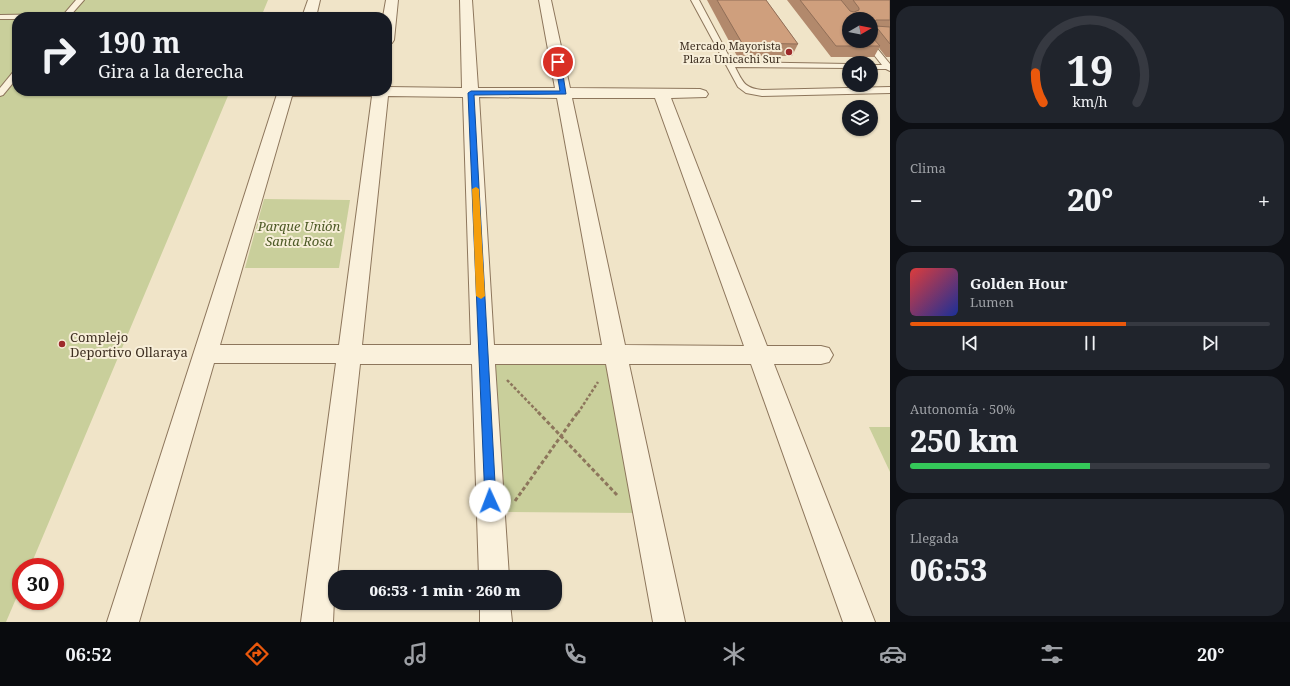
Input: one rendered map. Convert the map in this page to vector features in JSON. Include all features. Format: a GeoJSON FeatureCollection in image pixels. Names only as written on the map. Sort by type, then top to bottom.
{"type":"FeatureCollection","features":[{"type":"Feature","properties":{"kind":"street"},"geometry":{"type":"LineString","coordinates":[[310,12],[314,0]]}},
{"type":"Feature","properties":{"kind":"street"},"geometry":{"type":"LineString","coordinates":[[390,12],[392,0]]}},
{"type":"Feature","properties":{"kind":"street"},"geometry":{"type":"LineString","coordinates":[[466,0],[494,570]]}},
{"type":"Feature","properties":{"kind":"street"},"geometry":{"type":"LineString","coordinates":[[545,0],[669,622]]}},
{"type":"Feature","properties":{"kind":"street"},"geometry":{"type":"LineString","coordinates":[[392,92],[700,94]]}},
{"type":"Feature","properties":{"kind":"street"},"geometry":{"type":"LineString","coordinates":[[661,94],[859,622]]}},
{"type":"Feature","properties":{"kind":"street"},"geometry":{"type":"LineString","coordinates":[[123,622],[284,96]]}},
{"type":"Feature","properties":{"kind":"street"},"geometry":{"type":"LineString","coordinates":[[317,622],[381,96]]}},
{"type":"Feature","properties":{"kind":"street"},"geometry":{"type":"LineString","coordinates":[[205,354],[822,355]]}},
{"type":"Feature","properties":{"kind":"street"},"geometry":{"type":"LineString","coordinates":[[495,610],[496,622]]}},
{"type":"Feature","properties":{"kind":"lane"},"geometry":{"type":"LineString","coordinates":[[69,12],[80,0]]}},
{"type":"Feature","properties":{"kind":"lane"},"geometry":{"type":"LineString","coordinates":[[695,0],[742,87],[749,91],[762,93],[890,90]]}},
{"type":"Feature","properties":{"kind":"lane"},"geometry":{"type":"LineString","coordinates":[[0,17],[12,17]]}},
{"type":"Feature","properties":{"kind":"lane"},"geometry":{"type":"LineString","coordinates":[[873,48],[889,68]]}},
{"type":"Feature","properties":{"kind":"lane"},"geometry":{"type":"LineString","coordinates":[[730,64],[842,66]]}},
{"type":"Feature","properties":{"kind":"lane"},"geometry":{"type":"LineString","coordinates":[[878,67],[889,68]]}},
{"type":"Feature","properties":{"kind":"lane"},"geometry":{"type":"LineString","coordinates":[[0,93],[12,79]]}},
{"type":"Feature","properties":{"kind":"path"},"geometry":{"type":"LineString","coordinates":[[483,355],[635,514],[648,515]]}},
{"type":"Feature","properties":{"kind":"path"},"geometry":{"type":"LineString","coordinates":[[491,516],[505,515],[562,437],[616,355]]}},
{"type":"Feature","properties":{"kind":"green space","name":"Complejo Deportivo Ollaraya"},"geometry":{"type":"Polygon","coordinates":[[[0,0],[268,0],[263,12],[12,12],[12,96],[228,96],[34,558],[12,558],[12,608],[6,622],[0,622],[0,0]]]}},
{"type":"Feature","properties":{"kind":"green space","name":"Parque Unión Santa Rosa"},"geometry":{"type":"Polygon","coordinates":[[[264,199],[350,200],[339,268],[245,268],[264,199]]]}},
{"type":"Feature","properties":{"kind":"green space"},"geometry":{"type":"Polygon","coordinates":[[[494,361],[610,362],[640,513],[502,512],[494,361]]]}},
{"type":"Feature","properties":{"kind":"green space"},"geometry":{"type":"Polygon","coordinates":[[[869,427],[890,427],[890,472],[869,427]]]}},
{"type":"Feature","properties":{"kind":"building"},"geometry":{"type":"Polygon","coordinates":[[[717,0],[766,0],[798,44],[742,43],[717,0]]]}},
{"type":"Feature","properties":{"kind":"building"},"geometry":{"type":"Polygon","coordinates":[[[800,0],[841,0],[850,11],[854,12],[842,12],[842,46],[836,46],[800,0]]]}},
{"type":"Feature","properties":{"kind":"building"},"geometry":{"type":"Polygon","coordinates":[[[853,0],[890,0],[890,20],[878,20],[878,12],[854,12],[859,10],[859,8],[853,0]]]}},
{"type":"Feature","properties":{"kind":"building"},"geometry":{"type":"Polygon","coordinates":[[[878,26],[890,27],[890,44],[878,29],[878,26]]]}},
{"type":"Feature","properties":{"kind":"slow traffic"},"geometry":{"type":"LineString","coordinates":[[476,189],[481,296]]}},
{"type":"Feature","properties":{"kind":"place","name":"Mercado Mayorista Plaza Unicachi Sur"},"geometry":{"type":"Point","coordinates":[789,52]}},
{"type":"Feature","properties":{"kind":"place","name":"Complejo Deportivo Ollaraya"},"geometry":{"type":"Point","coordinates":[62,344]}},
{"type":"Feature","properties":{"kind":"route"},"geometry":{"type":"LineString","coordinates":[[490,501],[471,93],[564,93],[558,62]]}}]}
